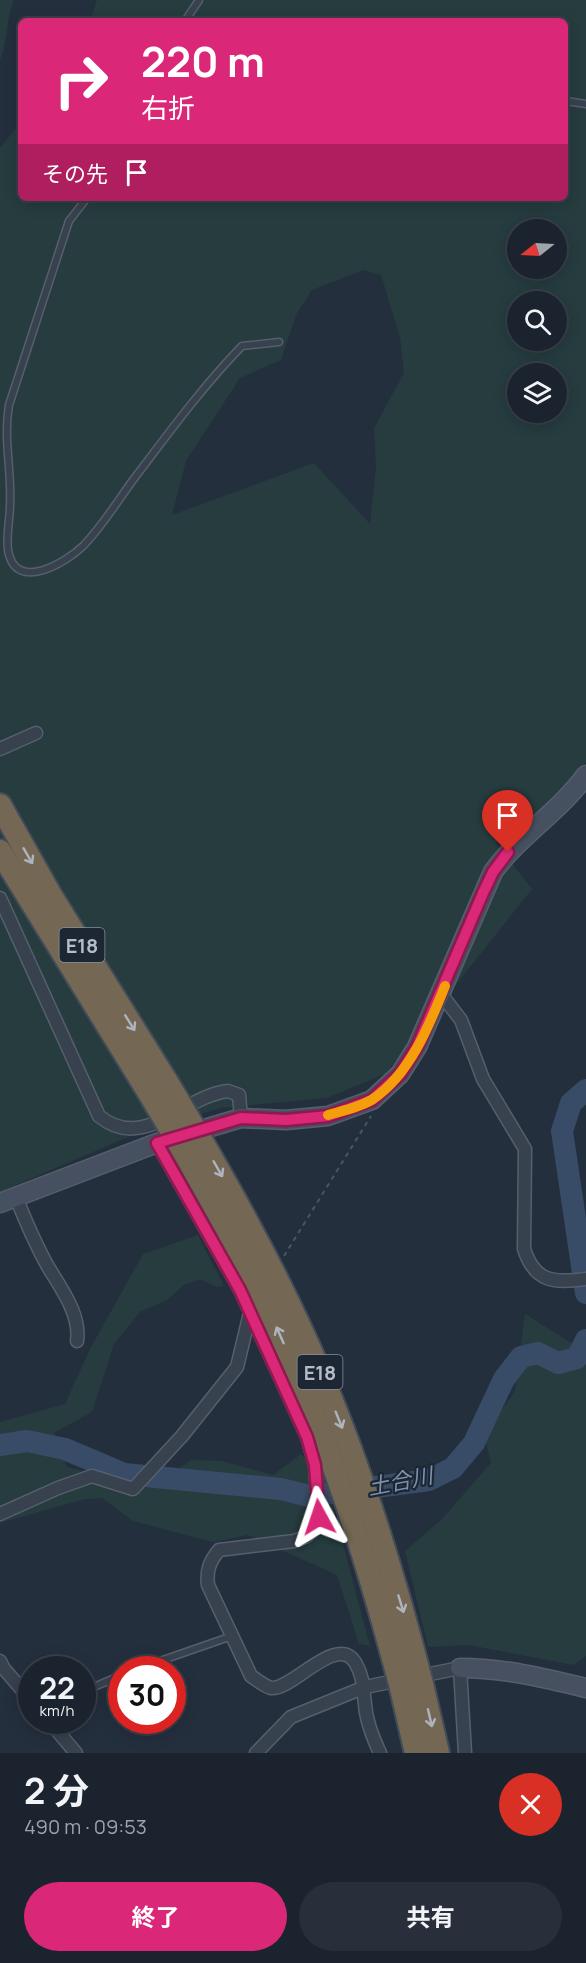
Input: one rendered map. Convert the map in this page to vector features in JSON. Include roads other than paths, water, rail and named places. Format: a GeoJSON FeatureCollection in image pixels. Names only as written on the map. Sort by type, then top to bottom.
{"type":"FeatureCollection","features":[{"type":"Feature","properties":{"kind":"highway","name":"E18"},"geometry":{"type":"LineString","coordinates":[[0,805],[158,1087],[246,1265],[300,1381],[349,1509],[411,1686],[438,1753]]}},
{"type":"Feature","properties":{"kind":"highway","name":"E18"},"geometry":{"type":"LineString","coordinates":[[0,851],[158,1087]]}},
{"type":"Feature","properties":{"kind":"highway","name":"E18"},"geometry":{"type":"LineString","coordinates":[[411,1686],[416,1753]]}},
{"type":"Feature","properties":{"kind":"street"},"geometry":{"type":"LineString","coordinates":[[0,749],[36,733]]}},
{"type":"Feature","properties":{"kind":"street"},"geometry":{"type":"LineString","coordinates":[[77,1341],[79,1330],[65,1293],[8,1200],[157,1143],[241,1118],[286,1120],[328,1116],[372,1100],[400,1074],[417,1047],[493,872],[508,852],[573,792],[586,775]]}},
{"type":"Feature","properties":{"kind":"street"},"geometry":{"type":"LineString","coordinates":[[0,898],[99,1116],[109,1124],[126,1130],[142,1128],[228,1091],[239,1095],[242,1105],[241,1118]]}},
{"type":"Feature","properties":{"kind":"street"},"geometry":{"type":"LineString","coordinates":[[441,994],[461,1020],[483,1078],[525,1149],[524,1249],[527,1260],[538,1273],[550,1281],[586,1279]]}},
{"type":"Feature","properties":{"kind":"street"},"geometry":{"type":"LineString","coordinates":[[157,1143],[204,1224],[250,1313],[307,1437],[315,1465],[319,1517],[307,1536],[294,1541],[219,1550],[210,1561],[208,1585],[251,1676],[272,1688],[286,1684],[318,1661],[346,1656],[356,1662],[365,1687],[365,1704],[380,1753]]}},
{"type":"Feature","properties":{"kind":"street"},"geometry":{"type":"LineString","coordinates":[[0,1514],[58,1488],[92,1476],[134,1489],[182,1436],[237,1367],[250,1313]]}},
{"type":"Feature","properties":{"kind":"street"},"geometry":{"type":"LineString","coordinates":[[1,1667],[18,1686]]}},
{"type":"Feature","properties":{"kind":"street"},"geometry":{"type":"LineString","coordinates":[[460,1668],[465,1753]]}},
{"type":"Feature","properties":{"kind":"street"},"geometry":{"type":"LineString","coordinates":[[256,1753],[291,1717],[365,1687],[460,1668],[484,1668],[586,1688]]}},
{"type":"Feature","properties":{"kind":"street"},"geometry":{"type":"LineString","coordinates":[[60,1734],[76,1753]]}},
{"type":"Feature","properties":{"kind":"lane"},"geometry":{"type":"LineString","coordinates":[[187,18],[199,0]]}},
{"type":"Feature","properties":{"kind":"lane"},"geometry":{"type":"LineString","coordinates":[[568,101],[586,104]]}},
{"type":"Feature","properties":{"kind":"lane"},"geometry":{"type":"LineString","coordinates":[[85,201],[69,220],[9,405],[5,425],[10,503],[8,552],[26,572],[41,573],[82,546],[108,517],[131,482],[219,370],[242,346],[279,342]]}},
{"type":"Feature","properties":{"kind":"lane"},"geometry":{"type":"LineString","coordinates":[[174,1656],[232,1636]]}},
{"type":"Feature","properties":{"kind":"waterway","name":"土合川"},"geometry":{"type":"LineString","coordinates":[[586,1090],[571,1103],[562,1131],[586,1293]]}},
{"type":"Feature","properties":{"kind":"waterway","name":"土合川"},"geometry":{"type":"LineString","coordinates":[[0,1445],[27,1441],[65,1449],[124,1474],[281,1489],[309,1496],[429,1480],[453,1468],[474,1443],[504,1379],[521,1357],[538,1353],[558,1363],[577,1358],[586,1340]]}}]}
